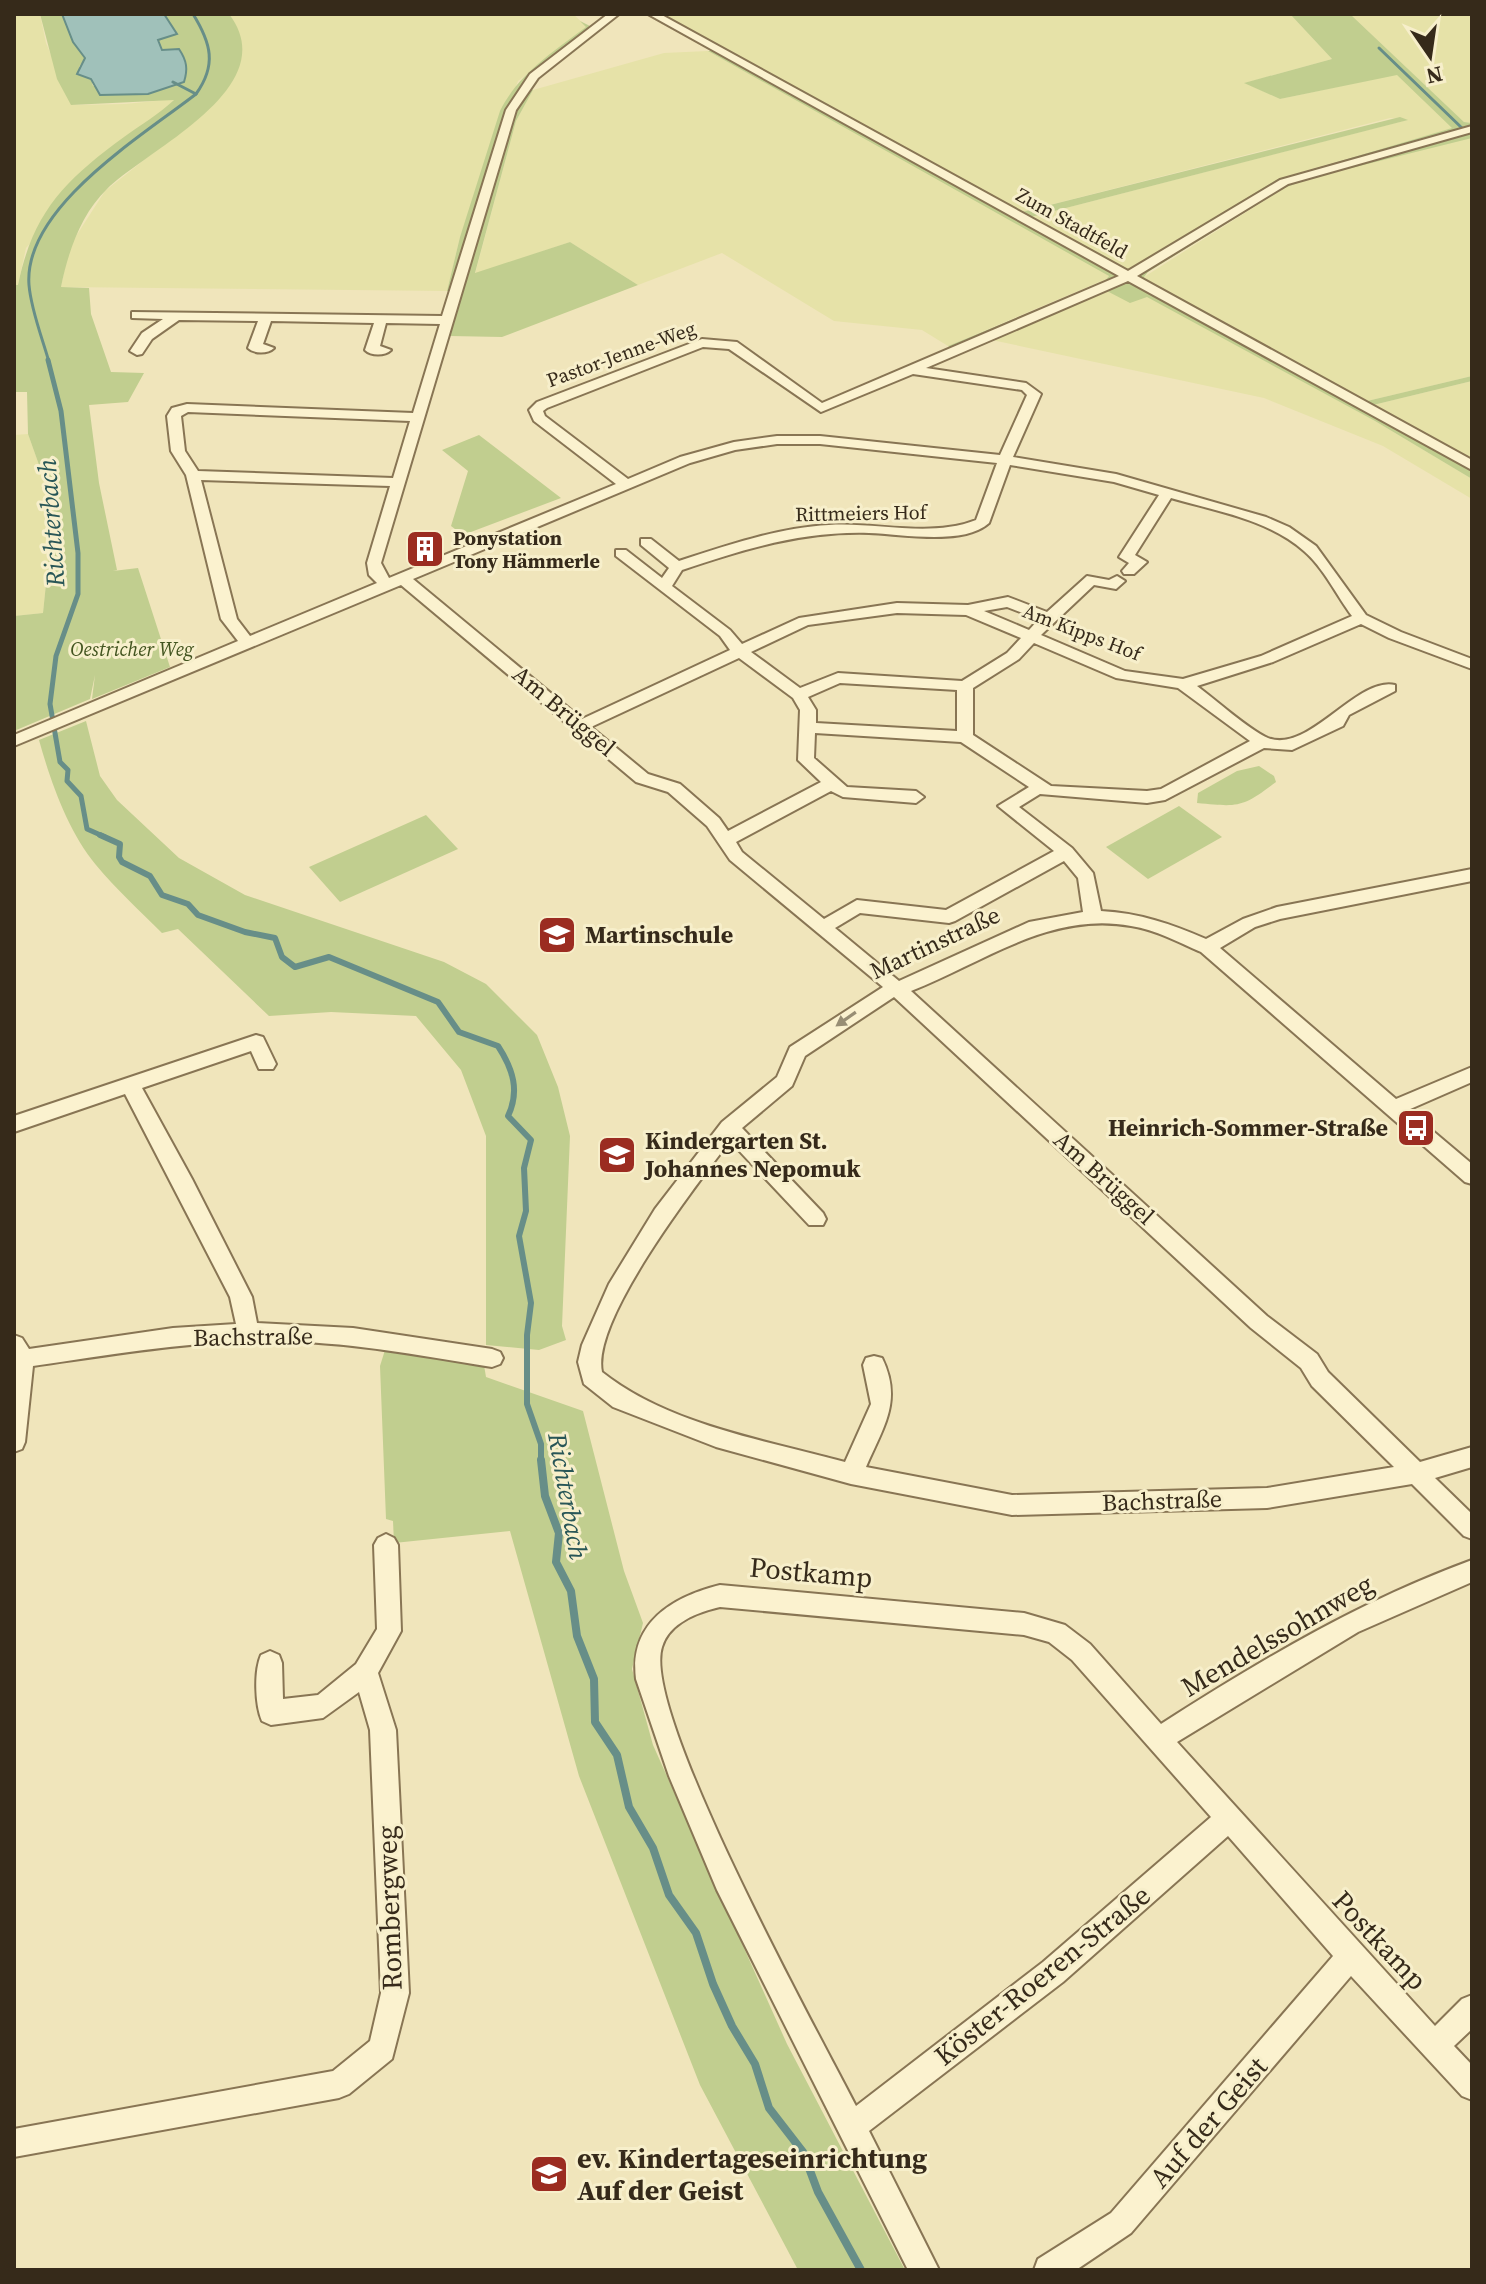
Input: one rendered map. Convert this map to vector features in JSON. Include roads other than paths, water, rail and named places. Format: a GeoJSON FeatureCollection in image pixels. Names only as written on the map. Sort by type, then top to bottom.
{"type":"FeatureCollection","features":[{"type":"Feature","properties":{"kind":"street"},"geometry":{"type":"LineString","coordinates":[[394,581],[377,575],[374,563],[511,110],[534,76],[614,14]]}},
{"type":"Feature","properties":{"kind":"street","name":"Zum Stadtfeld"},"geometry":{"type":"LineString","coordinates":[[653,14],[1472,466]]}},
{"type":"Feature","properties":{"kind":"street"},"geometry":{"type":"LineString","coordinates":[[820,440],[821,408],[1127,277],[1284,182],[1472,129]]}},
{"type":"Feature","properties":{"kind":"street"},"geometry":{"type":"LineString","coordinates":[[137,315],[449,320]]}},
{"type":"Feature","properties":{"kind":"street"},"geometry":{"type":"LineString","coordinates":[[137,351],[147,336],[176,316]]}},
{"type":"Feature","properties":{"kind":"street"},"geometry":{"type":"LineString","coordinates":[[255,348],[266,317]]}},
{"type":"Feature","properties":{"kind":"street"},"geometry":{"type":"LineString","coordinates":[[372,350],[381,319]]}},
{"type":"Feature","properties":{"kind":"street","name":"Pastor-Jenne-Weg"},"geometry":{"type":"LineString","coordinates":[[627,485],[539,418],[536,410],[702,343],[718,342],[732,345],[821,408]]}},
{"type":"Feature","properties":{"kind":"street"},"geometry":{"type":"LineString","coordinates":[[914,370],[1026,387],[1034,394],[1005,460]]}},
{"type":"Feature","properties":{"kind":"street"},"geometry":{"type":"LineString","coordinates":[[247,643],[229,619],[193,475],[178,451],[174,416],[177,411],[187,408],[420,417]]}},
{"type":"Feature","properties":{"kind":"street"},"geometry":{"type":"LineString","coordinates":[[14,741],[685,460],[734,446],[777,440],[820,440],[1005,460],[1116,478],[1261,520],[1284,530],[1311,549],[1361,618],[1395,635],[1472,664]]}},
{"type":"Feature","properties":{"kind":"street","name":"Rittmeiers Hof"},"geometry":{"type":"LineString","coordinates":[[677,567],[748,543],[805,531],[968,530],[982,523],[1005,460]]}},
{"type":"Feature","properties":{"kind":"street"},"geometry":{"type":"LineString","coordinates":[[193,475],[399,482]]}},
{"type":"Feature","properties":{"kind":"street","name":"Am Kipps Hof"},"geometry":{"type":"LineString","coordinates":[[581,726],[804,621],[897,608],[968,610],[1008,602],[1049,618],[1092,579],[1111,586],[1140,562],[1126,557],[1167,493]]}},
{"type":"Feature","properties":{"kind":"street"},"geometry":{"type":"LineString","coordinates":[[664,587],[677,567],[651,546],[626,557],[664,587],[725,633],[738,650],[799,695],[808,710],[806,760],[843,792],[916,797]]}},
{"type":"Feature","properties":{"kind":"street","name":"Am Brüggel"},"geometry":{"type":"LineString","coordinates":[[394,581],[581,726],[642,778],[674,788],[713,822],[736,856],[897,988],[1259,1322],[1309,1361],[1320,1379],[1472,1529]]}},
{"type":"Feature","properties":{"kind":"street","name":"Am Kipps Hof"},"geometry":{"type":"LineString","coordinates":[[968,610],[1122,675],[1183,684],[1209,679],[1267,659],[1361,618]]}},
{"type":"Feature","properties":{"kind":"street"},"geometry":{"type":"LineString","coordinates":[[799,695],[838,678],[965,686],[1013,656],[1049,618]]}},
{"type":"Feature","properties":{"kind":"street","name":"Am Kipps Hof"},"geometry":{"type":"LineString","coordinates":[[1183,684],[1262,742]]}},
{"type":"Feature","properties":{"kind":"street"},"geometry":{"type":"LineString","coordinates":[[965,686],[965,737]]}},
{"type":"Feature","properties":{"kind":"street"},"geometry":{"type":"LineString","coordinates":[[809,728],[965,737],[1039,788],[1147,797],[1165,794],[1262,742],[1286,746],[1337,722],[1342,712],[1389,688]]}},
{"type":"Feature","properties":{"kind":"street"},"geometry":{"type":"LineString","coordinates":[[726,840],[833,783]]}},
{"type":"Feature","properties":{"kind":"street"},"geometry":{"type":"LineString","coordinates":[[1039,788],[1007,806],[1066,852],[1087,877],[1093,917]]}},
{"type":"Feature","properties":{"kind":"street"},"geometry":{"type":"LineString","coordinates":[[824,927],[857,906],[949,917],[1066,852]]}},
{"type":"Feature","properties":{"kind":"street"},"geometry":{"type":"LineString","coordinates":[[1207,947],[1249,923],[1277,913],[1472,875]]}},
{"type":"Feature","properties":{"kind":"street","name":"Martinstraße"},"geometry":{"type":"LineString","coordinates":[[590,1370],[593,1345],[617,1290],[662,1215],[729,1127],[785,1081],[797,1052],[879,996],[936,974],[1035,926],[1093,917],[1129,919],[1158,926],[1207,947],[1472,1176]]}},
{"type":"Feature","properties":{"kind":"street"},"geometry":{"type":"LineString","coordinates":[[14,1124],[256,1042],[266,1064]]}},
{"type":"Feature","properties":{"kind":"street"},"geometry":{"type":"LineString","coordinates":[[1393,1108],[1472,1074]]}},
{"type":"Feature","properties":{"kind":"street"},"geometry":{"type":"LineString","coordinates":[[130,1085],[182,1179],[241,1297],[247,1317],[246,1332]]}},
{"type":"Feature","properties":{"kind":"street"},"geometry":{"type":"LineString","coordinates":[[729,1127],[816,1219]]}},
{"type":"Feature","properties":{"kind":"street","name":"Bachstraße"},"geometry":{"type":"LineString","coordinates":[[17,1354],[246,1332],[374,1339],[492,1358]]}},
{"type":"Feature","properties":{"kind":"street"},"geometry":{"type":"LineString","coordinates":[[14,1442],[17,1354]]}},
{"type":"Feature","properties":{"kind":"street"},"geometry":{"type":"LineString","coordinates":[[851,1474],[882,1404],[874,1365]]}},
{"type":"Feature","properties":{"kind":"street","name":"Bachstraße"},"geometry":{"type":"LineString","coordinates":[[590,1370],[598,1384],[621,1400],[716,1437],[851,1474],[1012,1505],[1267,1498],[1414,1474],[1472,1457]]}},
{"type":"Feature","properties":{"kind":"street"},"geometry":{"type":"LineString","coordinates":[[270,1663],[271,1713],[323,1706],[365,1672],[389,1631],[386,1545]]}},
{"type":"Feature","properties":{"kind":"street","name":"Mendelssohnweg"},"geometry":{"type":"LineString","coordinates":[[1159,1739],[1311,1643],[1425,1587],[1472,1571]]}},
{"type":"Feature","properties":{"kind":"street","name":"Postkamp"},"geometry":{"type":"LineString","coordinates":[[924,2270],[721,1873],[687,1794],[649,1682],[647,1658],[654,1636],[663,1623],[697,1601],[720,1596],[1024,1624],[1056,1633],[1081,1652],[1351,1956],[1472,2086]]}},
{"type":"Feature","properties":{"kind":"street","name":"Rombergweg"},"geometry":{"type":"LineString","coordinates":[[14,2143],[339,2084],[382,2049],[395,1993],[386,1792],[383,1730],[365,1672]]}},
{"type":"Feature","properties":{"kind":"street","name":"Köster-Roeren-Straße"},"geometry":{"type":"LineString","coordinates":[[851,2127],[1053,1972],[1228,1819]]}},
{"type":"Feature","properties":{"kind":"street","name":"Auf der Geist"},"geometry":{"type":"LineString","coordinates":[[1049,2270],[1121,2223],[1351,1956]]}},
{"type":"Feature","properties":{"kind":"street"},"geometry":{"type":"LineString","coordinates":[[1435,2046],[1472,2009]]}},
{"type":"Feature","properties":{"kind":"water"},"geometry":{"type":"Polygon","coordinates":[[[62,14],[164,14],[177,34],[158,40],[162,50],[179,49],[184,57],[184,82],[148,94],[100,95],[91,79],[77,74],[85,58],[73,42],[62,14]]]}},
{"type":"Feature","properties":{"kind":"waterway"},"geometry":{"type":"LineString","coordinates":[[193,14],[204,35],[209,54],[207,73],[196,94]]}},
{"type":"Feature","properties":{"kind":"waterway"},"geometry":{"type":"LineString","coordinates":[[1379,48],[1463,129]]}},
{"type":"Feature","properties":{"kind":"waterway","name":"Richterbach"},"geometry":{"type":"LineString","coordinates":[[173,82],[196,94]]}},
{"type":"Feature","properties":{"kind":"waterway","name":"Richterbach"},"geometry":{"type":"LineString","coordinates":[[49,362],[34,314],[29,285],[32,256],[45,229],[90,176],[196,94]]}},
{"type":"Feature","properties":{"kind":"waterway","name":"Richterbach"},"geometry":{"type":"LineString","coordinates":[[48,360],[61,411],[78,553],[78,594],[56,656],[50,704],[60,762],[68,770],[67,781],[81,796],[87,829],[105,837]]}},
{"type":"Feature","properties":{"kind":"waterway","name":"Richterbach"},"geometry":{"type":"LineString","coordinates":[[100,835],[120,844],[119,857],[122,862],[150,876],[162,895],[188,904],[198,915],[245,932],[275,938],[282,957],[295,967],[329,957],[438,1002],[459,1032],[498,1046],[513,1080],[514,1098],[508,1116],[531,1140],[524,1168],[526,1211],[519,1236],[531,1303],[527,1335],[527,1404],[541,1444],[541,1460]]}},
{"type":"Feature","properties":{"kind":"waterway","name":"Richterbach"},"geometry":{"type":"LineString","coordinates":[[541,1460],[545,1496],[559,1533],[556,1562],[571,1591],[577,1636],[594,1679],[595,1722],[617,1755],[629,1807],[653,1848],[669,1895],[696,1933],[713,1984],[732,2026],[755,2064],[769,2108],[803,2152],[818,2192],[861,2270]]}},
{"type":"Feature","properties":{"kind":"place","name":"Ponystation Tony Hämmerle"},"geometry":{"type":"Point","coordinates":[425,549]}},
{"type":"Feature","properties":{"kind":"place","name":"Martinschule"},"geometry":{"type":"Point","coordinates":[557,935]}},
{"type":"Feature","properties":{"kind":"place","name":"Heinrich-Sommer-Straße"},"geometry":{"type":"Point","coordinates":[1416,1128]}},
{"type":"Feature","properties":{"kind":"place","name":"Kindergarten St. Johannes Nepomuk"},"geometry":{"type":"Point","coordinates":[617,1155]}},
{"type":"Feature","properties":{"kind":"place","name":"ev. Kindertageseinrichtung Auf der Geist"},"geometry":{"type":"Point","coordinates":[549,2174]}},
{"type":"Feature","properties":{"kind":"park label","name":"Oestricher Weg"},"geometry":{"type":"Point","coordinates":[132,649]}}]}
